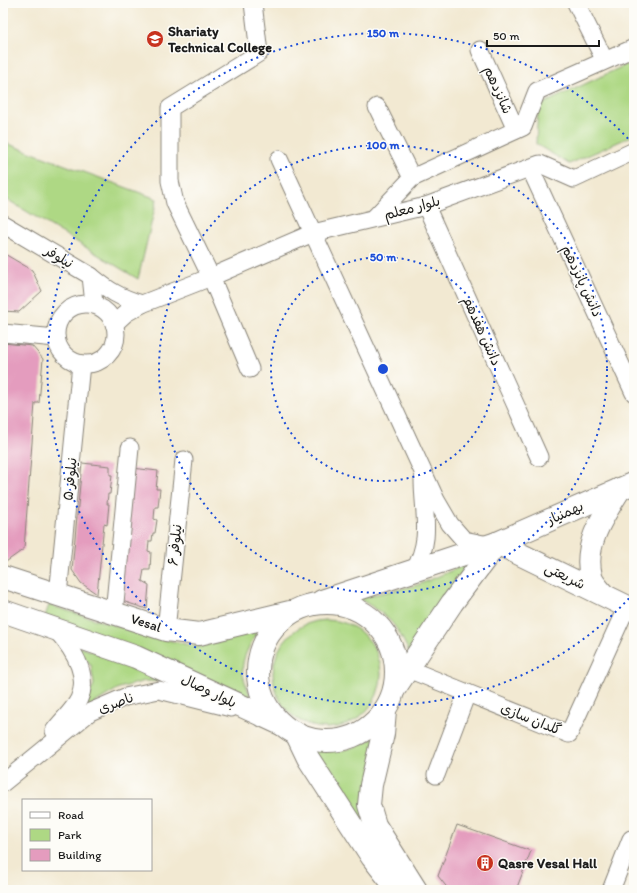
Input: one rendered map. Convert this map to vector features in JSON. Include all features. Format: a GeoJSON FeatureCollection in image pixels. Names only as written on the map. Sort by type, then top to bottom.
{"type":"FeatureCollection","features":[{"type":"Feature","properties":{"kind":"main road"},"geometry":{"type":"LineString","coordinates":[[597,586],[589,557],[593,538],[627,486]]}},
{"type":"Feature","properties":{"kind":"main road","name":"بهمنیار"},"geometry":{"type":"LineString","coordinates":[[314,604],[498,542],[627,486]]}},
{"type":"Feature","properties":{"kind":"main road"},"geometry":{"type":"LineString","coordinates":[[416,890],[376,825],[369,805],[372,779],[383,734],[385,710],[394,689],[452,603],[498,542]]}},
{"type":"Feature","properties":{"kind":"main road","name":"شریعتی"},"geometry":{"type":"LineString","coordinates":[[498,542],[597,586],[632,605]]}},
{"type":"Feature","properties":{"kind":"main road","name":"Vesal"},"geometry":{"type":"LineString","coordinates":[[3,577],[166,630],[199,634],[293,612]]}},
{"type":"Feature","properties":{"kind":"main road"},"geometry":{"type":"LineString","coordinates":[[33,621],[52,592]]}},
{"type":"Feature","properties":{"kind":"main road"},"geometry":{"type":"LineString","coordinates":[[394,689],[396,666],[391,643],[378,624],[359,610],[337,603],[314,604],[293,612],[276,625],[264,644],[258,666],[260,688],[268,708],[289,729],[372,857],[398,890]]}},
{"type":"Feature","properties":{"kind":"main road"},"geometry":{"type":"LineString","coordinates":[[3,611],[57,631],[136,657],[251,712]]}},
{"type":"Feature","properties":{"kind":"main road"},"geometry":{"type":"LineString","coordinates":[[289,729],[303,737],[325,741],[348,738],[369,727],[385,710]]}},
{"type":"Feature","properties":{"kind":"main road","name":"بلوار وصال"},"geometry":{"type":"LineString","coordinates":[[251,712],[289,729]]}},
{"type":"Feature","properties":{"kind":"street"},"geometry":{"type":"LineString","coordinates":[[250,369],[211,278],[175,203],[170,181],[170,108],[259,53],[253,3]]}},
{"type":"Feature","properties":{"kind":"street"},"geometry":{"type":"LineString","coordinates":[[576,3],[604,59]]}},
{"type":"Feature","properties":{"kind":"street","name":"بلوار معلم"},"geometry":{"type":"LineString","coordinates":[[376,217],[412,178],[523,127],[537,91],[604,59],[634,48]]}},
{"type":"Feature","properties":{"kind":"street","name":"شانزدهم"},"geometry":{"type":"LineString","coordinates":[[480,50],[516,130]]}},
{"type":"Feature","properties":{"kind":"street"},"geometry":{"type":"LineString","coordinates":[[377,107],[412,178]]}},
{"type":"Feature","properties":{"kind":"street","name":"بلوار معلم"},"geometry":{"type":"LineString","coordinates":[[376,217],[426,206],[540,164],[574,179],[634,151]]}},
{"type":"Feature","properties":{"kind":"street"},"geometry":{"type":"LineString","coordinates":[[279,159],[424,475],[450,524],[464,540],[498,542]]}},
{"type":"Feature","properties":{"kind":"street","name":"دانش پانزدهم"},"geometry":{"type":"LineString","coordinates":[[530,168],[634,394]]}},
{"type":"Feature","properties":{"kind":"street","name":"دانش هفدهم"},"geometry":{"type":"LineString","coordinates":[[426,206],[539,457]]}},
{"type":"Feature","properties":{"kind":"street"},"geometry":{"type":"LineString","coordinates":[[114,324],[126,313],[142,304],[211,278],[313,233],[376,217]]}},
{"type":"Feature","properties":{"kind":"street","name":"نيلوفر"},"geometry":{"type":"LineString","coordinates":[[3,224],[91,276],[108,289],[124,298],[142,304]]}},
{"type":"Feature","properties":{"kind":"street"},"geometry":{"type":"LineString","coordinates":[[91,276],[94,304]]}},
{"type":"Feature","properties":{"kind":"street"},"geometry":{"type":"LineString","coordinates":[[94,304],[102,308],[110,315],[114,324],[116,334],[114,344],[109,353],[96,362],[81,364],[67,358],[62,352],[56,338],[56,328],[60,319],[66,311],[74,306],[94,304]]}},
{"type":"Feature","properties":{"kind":"street"},"geometry":{"type":"LineString","coordinates":[[3,333],[56,338]]}},
{"type":"Feature","properties":{"kind":"street","name":"نیلوفر ۵"},"geometry":{"type":"LineString","coordinates":[[52,592],[81,364]]}},
{"type":"Feature","properties":{"kind":"street"},"geometry":{"type":"LineString","coordinates":[[114,613],[130,448]]}},
{"type":"Feature","properties":{"kind":"street","name":"نیلوفر ۶"},"geometry":{"type":"LineString","coordinates":[[166,630],[184,460]]}},
{"type":"Feature","properties":{"kind":"street"},"geometry":{"type":"LineString","coordinates":[[414,570],[422,556],[427,533],[423,501],[424,475]]}},
{"type":"Feature","properties":{"kind":"street","name":"گلدان سازی"},"geometry":{"type":"LineString","coordinates":[[408,669],[569,734],[632,605]]}},
{"type":"Feature","properties":{"kind":"street"},"geometry":{"type":"LineString","coordinates":[[33,758],[70,713],[79,698],[83,683],[78,663],[72,650],[57,631]]}},
{"type":"Feature","properties":{"kind":"street","name":"ناصری"},"geometry":{"type":"LineString","coordinates":[[3,783],[90,712],[125,697],[159,690],[251,712]]}},
{"type":"Feature","properties":{"kind":"street"},"geometry":{"type":"LineString","coordinates":[[436,775],[468,693]]}},
{"type":"Feature","properties":{"kind":"street"},"geometry":{"type":"LineString","coordinates":[[611,890],[631,839],[634,841]]}},
{"type":"Feature","properties":{"kind":"green space"},"geometry":{"type":"Polygon","coordinates":[[[634,61],[634,135],[569,164],[536,144],[538,106],[634,61]]]}},
{"type":"Feature","properties":{"kind":"green space"},"geometry":{"type":"Polygon","coordinates":[[[3,142],[157,199],[138,279],[3,197],[3,142]]]}},
{"type":"Feature","properties":{"kind":"green space"},"geometry":{"type":"Polygon","coordinates":[[[483,557],[442,601],[424,625],[409,652],[399,633],[389,620],[377,610],[358,598],[418,585],[483,557]]]}},
{"type":"Feature","properties":{"kind":"green space"},"geometry":{"type":"Polygon","coordinates":[[[49,605],[146,635],[198,647],[258,631],[246,652],[243,668],[243,676],[255,706],[45,616],[49,605]]]}},
{"type":"Feature","properties":{"kind":"green space"},"geometry":{"type":"Polygon","coordinates":[[[327,620],[337,621],[357,629],[365,636],[372,644],[380,664],[380,684],[372,704],[365,712],[357,719],[337,727],[327,728],[317,727],[297,719],[289,712],[282,704],[274,684],[273,674],[274,664],[282,644],[289,636],[297,629],[317,621],[327,620]]]}},
{"type":"Feature","properties":{"kind":"green space"},"geometry":{"type":"Polygon","coordinates":[[[74,645],[179,682],[145,681],[119,688],[78,713],[89,697],[94,684],[91,665],[74,645]]]}},
{"type":"Feature","properties":{"kind":"green space"},"geometry":{"type":"Polygon","coordinates":[[[375,737],[365,828],[311,749],[330,751],[344,750],[375,737]]]}},
{"type":"Feature","properties":{"kind":"building"},"geometry":{"type":"Polygon","coordinates":[[[3,253],[32,270],[42,291],[19,312],[3,311],[3,253]]]}},
{"type":"Feature","properties":{"kind":"building"},"geometry":{"type":"Polygon","coordinates":[[[3,343],[32,346],[43,359],[39,403],[35,403],[24,549],[3,564],[3,343]]]}},
{"type":"Feature","properties":{"kind":"building"},"geometry":{"type":"Polygon","coordinates":[[[82,463],[110,466],[110,475],[112,475],[110,494],[108,494],[107,504],[109,504],[107,525],[104,524],[97,594],[81,583],[72,570],[82,463]]]}},
{"type":"Feature","properties":{"kind":"building"},"geometry":{"type":"Polygon","coordinates":[[[132,468],[158,471],[156,489],[160,489],[158,507],[155,507],[154,519],[157,520],[155,533],[153,533],[152,541],[149,541],[148,551],[151,552],[150,570],[144,570],[142,581],[149,585],[147,609],[119,600],[132,468]]]}},
{"type":"Feature","properties":{"kind":"building","name":"Qasre Vesal Hall"},"geometry":{"type":"Polygon","coordinates":[[[457,825],[531,851],[516,890],[449,890],[438,876],[457,825]]]}},
{"type":"Feature","properties":{"kind":"place","name":"Shariaty Technical College"},"geometry":{"type":"Point","coordinates":[155,39]}},
{"type":"Feature","properties":{"kind":"place","name":"Qasre Vesal Hall"},"geometry":{"type":"Point","coordinates":[485,863]}}]}
